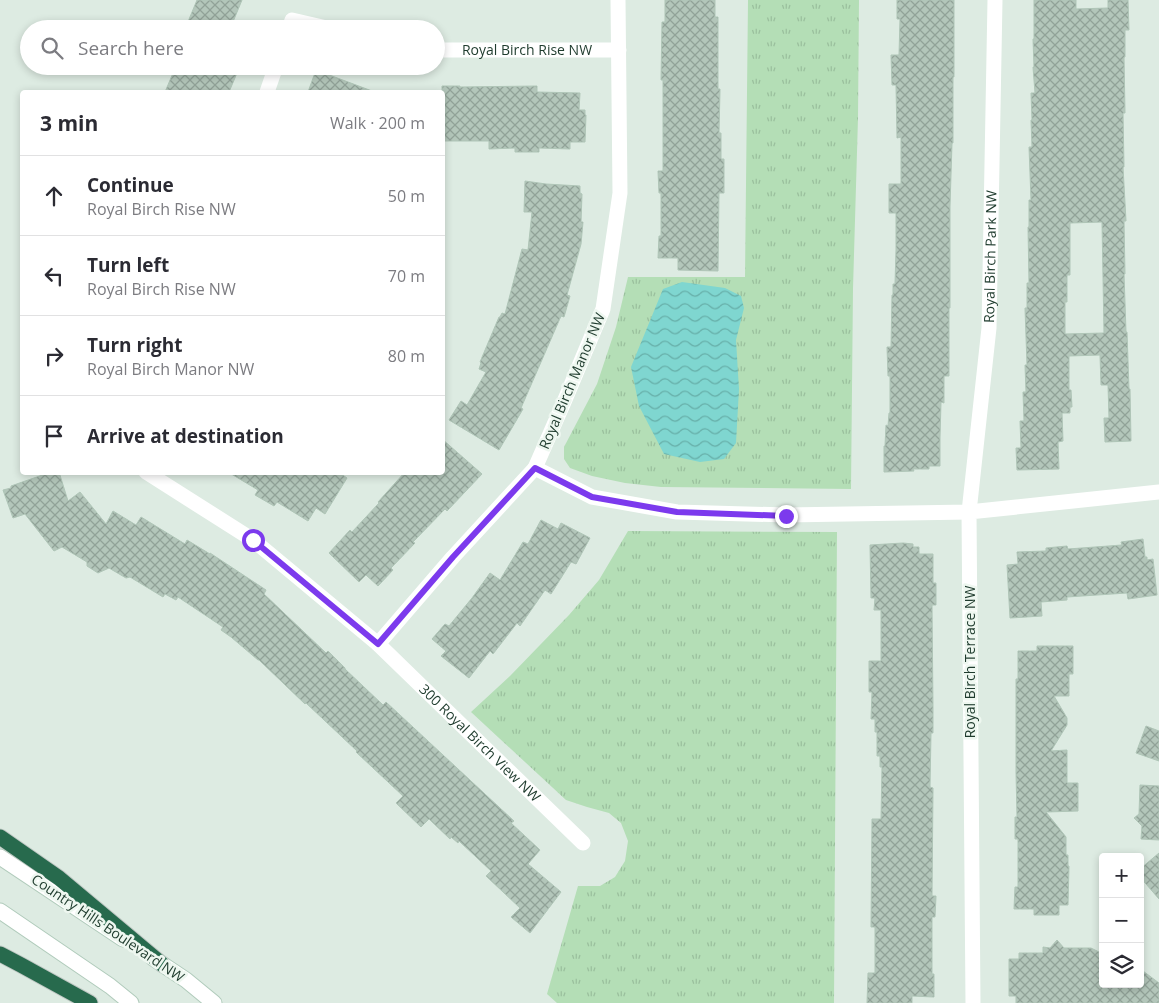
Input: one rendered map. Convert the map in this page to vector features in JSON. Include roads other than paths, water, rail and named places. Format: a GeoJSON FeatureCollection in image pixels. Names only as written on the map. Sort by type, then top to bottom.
{"type":"FeatureCollection","features":[{"type":"Feature","properties":{"kind":"highway"},"geometry":{"type":"LineString","coordinates":[[0,837],[59,878],[163,965]]}},
{"type":"Feature","properties":{"kind":"highway"},"geometry":{"type":"LineString","coordinates":[[0,954],[90,1003]]}},
{"type":"Feature","properties":{"kind":"street","name":"Royal Birch Manor NW"},"geometry":{"type":"LineString","coordinates":[[535,468],[603,309],[620,193],[618,0]]}},
{"type":"Feature","properties":{"kind":"street","name":"Royal Birch Park NW"},"geometry":{"type":"LineString","coordinates":[[969,512],[989,328],[995,0]]}},
{"type":"Feature","properties":{"kind":"street","name":"Royal Birch Rise NW"},"geometry":{"type":"LineString","coordinates":[[445,50],[619,50]]}},
{"type":"Feature","properties":{"kind":"street"},"geometry":{"type":"LineString","coordinates":[[268,90],[273,75]]}},
{"type":"Feature","properties":{"kind":"street"},"geometry":{"type":"LineString","coordinates":[[151,475],[253,540],[378,644],[453,557],[535,468],[592,497],[677,512],[786,516],[969,512],[1159,492]]}},
{"type":"Feature","properties":{"kind":"street","name":"Royal Birch Terrace NW"},"geometry":{"type":"LineString","coordinates":[[969,512],[973,1003]]}},
{"type":"Feature","properties":{"kind":"street","name":"300 Royal Birch View NW"},"geometry":{"type":"LineString","coordinates":[[378,644],[583,843]]}},
{"type":"Feature","properties":{"kind":"street","name":"Country Hills Boulevard NW"},"geometry":{"type":"LineString","coordinates":[[0,857],[186,980],[214,1003]]}},
{"type":"Feature","properties":{"kind":"street"},"geometry":{"type":"LineString","coordinates":[[0,911],[110,986],[131,1003]]}},
{"type":"Feature","properties":{"kind":"water"},"geometry":{"type":"Polygon","coordinates":[[[682,282],[725,288],[741,296],[744,308],[736,340],[739,389],[736,443],[724,459],[700,462],[664,454],[639,406],[631,367],[663,289],[682,282]]]}}]}
